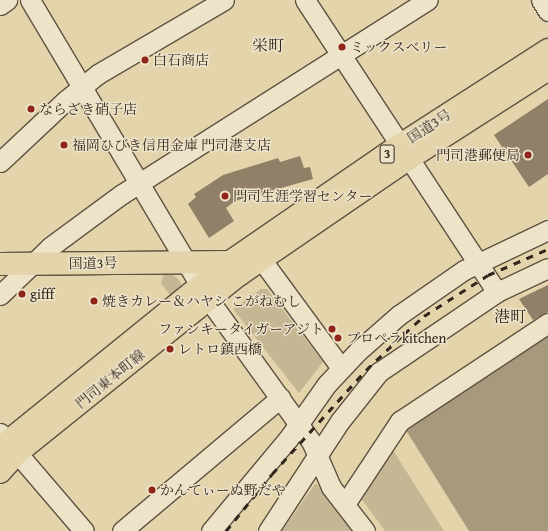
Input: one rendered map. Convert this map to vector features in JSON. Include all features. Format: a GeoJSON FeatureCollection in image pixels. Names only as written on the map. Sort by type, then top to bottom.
{"type":"FeatureCollection","features":[{"type":"Feature","properties":{"kind":"main road","name":"国道3号"},"geometry":{"type":"LineString","coordinates":[[0,264],[186,261],[230,268],[261,259],[404,152],[548,50]]}},
{"type":"Feature","properties":{"kind":"main road","name":"国道3号"},"geometry":{"type":"LineString","coordinates":[[230,268],[404,152],[548,69]]}},
{"type":"Feature","properties":{"kind":"main road","name":"門司東本町線"},"geometry":{"type":"LineString","coordinates":[[0,472],[6,444],[205,292],[230,268]]}},
{"type":"Feature","properties":{"kind":"street"},"geometry":{"type":"LineString","coordinates":[[0,5],[7,0]]}},
{"type":"Feature","properties":{"kind":"street"},"geometry":{"type":"LineString","coordinates":[[30,0],[205,292],[312,443],[316,457],[331,487],[365,531]]}},
{"type":"Feature","properties":{"kind":"street"},"geometry":{"type":"LineString","coordinates":[[0,162],[98,74],[224,0]]}},
{"type":"Feature","properties":{"kind":"street"},"geometry":{"type":"LineString","coordinates":[[305,0],[329,41],[497,292]]}},
{"type":"Feature","properties":{"kind":"street"},"geometry":{"type":"LineString","coordinates":[[0,296],[30,264],[139,183],[343,62],[428,0]]}},
{"type":"Feature","properties":{"kind":"street"},"geometry":{"type":"LineString","coordinates":[[541,0],[548,11]]}},
{"type":"Feature","properties":{"kind":"street"},"geometry":{"type":"LineString","coordinates":[[211,531],[299,424],[341,368],[399,315],[464,270],[548,230]]}},
{"type":"Feature","properties":{"kind":"street"},"geometry":{"type":"LineString","coordinates":[[261,259],[341,368]]}},
{"type":"Feature","properties":{"kind":"street"},"geometry":{"type":"LineString","coordinates":[[268,531],[362,390],[379,372],[497,292],[548,268]]}},
{"type":"Feature","properties":{"kind":"street"},"geometry":{"type":"LineString","coordinates":[[345,504],[400,421],[548,323]]}},
{"type":"Feature","properties":{"kind":"street"},"geometry":{"type":"LineString","coordinates":[[122,531],[280,398]]}},
{"type":"Feature","properties":{"kind":"street"},"geometry":{"type":"LineString","coordinates":[[6,444],[84,531]]}},
{"type":"Feature","properties":{"kind":"shaded area"},"geometry":{"type":"Polygon","coordinates":[[[164,275],[173,275],[181,282],[180,291],[172,298],[161,283],[164,275]]]}},
{"type":"Feature","properties":{"kind":"shaded area"},"geometry":{"type":"Polygon","coordinates":[[[261,289],[267,289],[323,362],[299,393],[233,309],[261,289]]]}},
{"type":"Feature","properties":{"kind":"shaded area"},"geometry":{"type":"Polygon","coordinates":[[[548,333],[548,531],[469,531],[404,427],[548,333]]]}},
{"type":"Feature","properties":{"kind":"shaded area"},"geometry":{"type":"Polygon","coordinates":[[[391,447],[444,531],[385,531],[360,497],[391,447]]]}},
{"type":"Feature","properties":{"kind":"shaded area"},"geometry":{"type":"Polygon","coordinates":[[[315,484],[318,485],[352,531],[282,531],[315,484]]]}},
{"type":"Feature","properties":{"kind":"building","name":"門司港郵便局"},"geometry":{"type":"Polygon","coordinates":[[[548,99],[548,174],[529,187],[494,135],[548,99]]]}},
{"type":"Feature","properties":{"kind":"building","name":"門司生涯学習センター"},"geometry":{"type":"Polygon","coordinates":[[[300,156],[304,168],[310,167],[313,179],[235,201],[226,208],[234,221],[209,238],[188,204],[196,197],[194,194],[223,175],[278,158],[280,162],[300,156]]]}},
{"type":"Feature","properties":{"kind":"building"},"geometry":{"type":"Polygon","coordinates":[[[548,285],[548,312],[533,320],[519,299],[548,285]]]}},
{"type":"Feature","properties":{"kind":"railway"},"geometry":{"type":"LineString","coordinates":[[226,531],[272,474],[366,370],[424,316],[488,275],[548,249]]}},
{"type":"Feature","properties":{"kind":"place","name":"ミックスベリー"},"geometry":{"type":"Point","coordinates":[342,47]}},
{"type":"Feature","properties":{"kind":"place","name":"白石商店"},"geometry":{"type":"Point","coordinates":[145,60]}},
{"type":"Feature","properties":{"kind":"place","name":"ならざき硝子店"},"geometry":{"type":"Point","coordinates":[31,109]}},
{"type":"Feature","properties":{"kind":"place","name":"福岡ひびき信用金庫 門司港支店"},"geometry":{"type":"Point","coordinates":[64,145]}},
{"type":"Feature","properties":{"kind":"place","name":"門司港郵便局"},"geometry":{"type":"Point","coordinates":[528,155]}},
{"type":"Feature","properties":{"kind":"place","name":"門司生涯学習センター"},"geometry":{"type":"Point","coordinates":[225,196]}},
{"type":"Feature","properties":{"kind":"place","name":"gifff"},"geometry":{"type":"Point","coordinates":[22,294]}},
{"type":"Feature","properties":{"kind":"place","name":"焼きカレー＆ハヤシ こがねむし"},"geometry":{"type":"Point","coordinates":[94,301]}},
{"type":"Feature","properties":{"kind":"place","name":"ファンキータイガーアジト"},"geometry":{"type":"Point","coordinates":[332,329]}},
{"type":"Feature","properties":{"kind":"place","name":"プロペラkitchen"},"geometry":{"type":"Point","coordinates":[338,338]}},
{"type":"Feature","properties":{"kind":"place","name":"レトロ鎮西橋"},"geometry":{"type":"Point","coordinates":[170,349]}},
{"type":"Feature","properties":{"kind":"place","name":"かんてぃーぬ野だや"},"geometry":{"type":"Point","coordinates":[152,490]}},
{"type":"Feature","properties":{"kind":"district","name":"栄町"},"geometry":{"type":"Point","coordinates":[268,45]}},
{"type":"Feature","properties":{"kind":"district","name":"港町"},"geometry":{"type":"Point","coordinates":[510,316]}}]}
